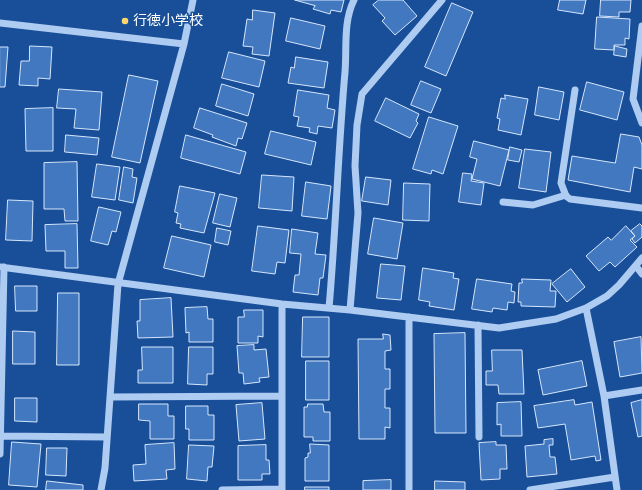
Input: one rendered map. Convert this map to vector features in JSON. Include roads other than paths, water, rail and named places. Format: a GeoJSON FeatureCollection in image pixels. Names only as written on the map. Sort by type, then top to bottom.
{"type":"FeatureCollection","features":[{"type":"Feature","properties":{"kind":"street"},"geometry":{"type":"LineString","coordinates":[[101,490],[107,437],[118,284],[184,44],[194,0]]}},
{"type":"Feature","properties":{"kind":"street"},"geometry":{"type":"LineString","coordinates":[[329,308],[336,223],[338,148],[346,63],[346,38],[348,20],[354,0]]}},
{"type":"Feature","properties":{"kind":"street"},"geometry":{"type":"LineString","coordinates":[[350,310],[358,213],[355,166],[359,106],[362,94],[442,0]]}},
{"type":"Feature","properties":{"kind":"street"},"geometry":{"type":"LineString","coordinates":[[0,23],[184,44]]}},
{"type":"Feature","properties":{"kind":"street"},"geometry":{"type":"LineString","coordinates":[[642,26],[633,99],[642,123]]}},
{"type":"Feature","properties":{"kind":"street"},"geometry":{"type":"LineString","coordinates":[[575,90],[561,183],[566,196],[570,199],[642,208]]}},
{"type":"Feature","properties":{"kind":"street"},"geometry":{"type":"LineString","coordinates":[[503,202],[533,205],[566,196]]}},
{"type":"Feature","properties":{"kind":"street"},"geometry":{"type":"LineString","coordinates":[[0,454],[2,267],[118,284],[499,328],[556,319],[586,308],[607,296],[619,285],[642,258]]}},
{"type":"Feature","properties":{"kind":"street"},"geometry":{"type":"LineString","coordinates":[[636,266],[642,274]]}},
{"type":"Feature","properties":{"kind":"street"},"geometry":{"type":"LineString","coordinates":[[222,490],[282,489],[282,304]]}},
{"type":"Feature","properties":{"kind":"street"},"geometry":{"type":"LineString","coordinates":[[586,308],[604,396],[617,490]]}},
{"type":"Feature","properties":{"kind":"street"},"geometry":{"type":"LineString","coordinates":[[409,317],[409,490]]}},
{"type":"Feature","properties":{"kind":"street"},"geometry":{"type":"LineString","coordinates":[[478,325],[479,437]]}},
{"type":"Feature","properties":{"kind":"street"},"geometry":{"type":"LineString","coordinates":[[604,396],[642,390]]}},
{"type":"Feature","properties":{"kind":"street"},"geometry":{"type":"LineString","coordinates":[[110,397],[281,396]]}},
{"type":"Feature","properties":{"kind":"street"},"geometry":{"type":"LineString","coordinates":[[0,436],[107,437]]}},
{"type":"Feature","properties":{"kind":"street"},"geometry":{"type":"LineString","coordinates":[[530,490],[615,477]]}},
{"type":"Feature","properties":{"kind":"place","name":"行徳小学校"},"geometry":{"type":"Point","coordinates":[125,21]}}]}
